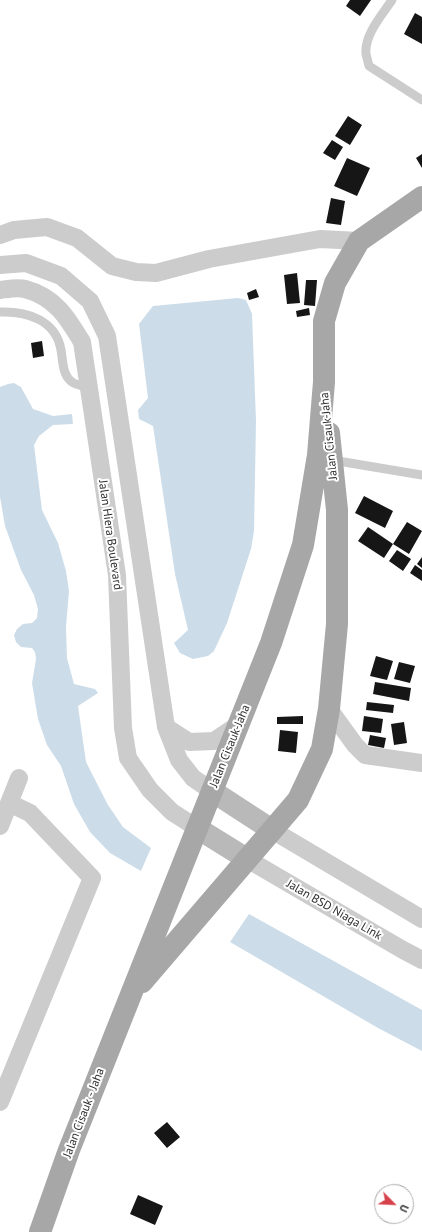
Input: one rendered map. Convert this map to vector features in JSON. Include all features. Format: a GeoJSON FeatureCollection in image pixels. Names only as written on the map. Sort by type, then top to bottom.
{"type":"FeatureCollection","features":[{"type":"Feature","properties":{"kind":"main road"},"geometry":{"type":"LineString","coordinates":[[324,382],[324,321],[335,283],[359,241],[422,197]]}},
{"type":"Feature","properties":{"kind":"main road","name":"Jalan Cisauk-Jaha"},"geometry":{"type":"LineString","coordinates":[[131,995],[298,800],[322,749],[337,624],[337,510],[324,382]]}},
{"type":"Feature","properties":{"kind":"main road","name":"Jalan Cisauk-Jaha"},"geometry":{"type":"LineString","coordinates":[[131,995],[271,643],[303,545],[318,455],[324,382]]}},
{"type":"Feature","properties":{"kind":"main road"},"geometry":{"type":"LineString","coordinates":[[212,791],[272,830]]}},
{"type":"Feature","properties":{"kind":"main road"},"geometry":{"type":"LineString","coordinates":[[197,828],[247,859]]}},
{"type":"Feature","properties":{"kind":"main road","name":"Jalan Cisauk - Jaha"},"geometry":{"type":"LineString","coordinates":[[40,1232],[69,1150],[131,995]]}},
{"type":"Feature","properties":{"kind":"street"},"geometry":{"type":"LineString","coordinates":[[0,234],[14,230],[46,227],[77,238],[112,266],[136,272],[156,273],[209,259],[320,239],[359,241]]}},
{"type":"Feature","properties":{"kind":"street"},"geometry":{"type":"LineString","coordinates":[[0,265],[26,263],[61,276],[90,301],[107,336],[166,727],[179,760],[193,778],[212,791]]}},
{"type":"Feature","properties":{"kind":"street","name":"Jalan Hiera Boulevard"},"geometry":{"type":"LineString","coordinates":[[0,290],[24,289],[50,299],[67,316],[82,342],[117,575],[123,728],[128,758],[150,790],[172,812],[197,828]]}},
{"type":"Feature","properties":{"kind":"street"},"geometry":{"type":"LineString","coordinates":[[328,709],[355,744],[365,754],[422,763]]}},
{"type":"Feature","properties":{"kind":"street"},"geometry":{"type":"LineString","coordinates":[[166,727],[189,742],[214,741],[238,726]]}},
{"type":"Feature","properties":{"kind":"street"},"geometry":{"type":"LineString","coordinates":[[0,826],[19,778]]}},
{"type":"Feature","properties":{"kind":"street"},"geometry":{"type":"LineString","coordinates":[[0,1102],[92,878],[30,813],[9,803]]}},
{"type":"Feature","properties":{"kind":"street"},"geometry":{"type":"LineString","coordinates":[[272,830],[422,919]]}},
{"type":"Feature","properties":{"kind":"street","name":"Jalan BSD Niaga Link"},"geometry":{"type":"LineString","coordinates":[[247,859],[422,960]]}},
{"type":"Feature","properties":{"kind":"lane"},"geometry":{"type":"LineString","coordinates":[[392,0],[371,32],[366,53],[369,66],[422,100]]}},
{"type":"Feature","properties":{"kind":"lane"},"geometry":{"type":"LineString","coordinates":[[0,312],[20,312],[38,318],[53,330],[61,348],[64,371],[71,382],[89,388]]}},
{"type":"Feature","properties":{"kind":"lane"},"geometry":{"type":"LineString","coordinates":[[332,460],[422,476]]}},
{"type":"Feature","properties":{"kind":"water"},"geometry":{"type":"Polygon","coordinates":[[[238,298],[246,300],[252,314],[256,421],[254,531],[251,549],[227,623],[214,651],[208,656],[193,659],[180,653],[174,643],[188,630],[175,574],[153,426],[139,419],[138,410],[148,398],[139,324],[153,306],[238,298]]]}},
{"type":"Feature","properties":{"kind":"water"},"geometry":{"type":"Polygon","coordinates":[[[14,383],[21,387],[33,409],[53,416],[72,414],[73,424],[53,425],[39,436],[34,445],[42,510],[58,543],[66,571],[69,591],[66,627],[67,658],[74,684],[95,689],[98,693],[78,706],[86,762],[108,805],[123,827],[151,848],[141,871],[110,853],[90,832],[74,804],[61,766],[47,745],[38,719],[32,683],[36,659],[35,652],[32,648],[21,647],[16,642],[14,635],[17,629],[23,624],[32,623],[37,618],[38,609],[34,595],[21,570],[5,526],[0,497],[0,387],[14,383]]]}},
{"type":"Feature","properties":{"kind":"water"},"geometry":{"type":"Polygon","coordinates":[[[249,914],[422,1010],[422,1051],[378,1028],[230,942],[249,914]]]}},
{"type":"Feature","properties":{"kind":"building"},"geometry":{"type":"Polygon","coordinates":[[[350,0],[371,0],[360,16],[346,6],[350,0]]]}},
{"type":"Feature","properties":{"kind":"building"},"geometry":{"type":"Polygon","coordinates":[[[415,13],[422,17],[422,44],[404,34],[415,13]]]}},
{"type":"Feature","properties":{"kind":"building"},"geometry":{"type":"Polygon","coordinates":[[[348,116],[362,125],[350,145],[335,136],[348,116]]]}},
{"type":"Feature","properties":{"kind":"building"},"geometry":{"type":"Polygon","coordinates":[[[332,140],[343,147],[335,160],[323,153],[332,140]]]}},
{"type":"Feature","properties":{"kind":"building"},"geometry":{"type":"Polygon","coordinates":[[[422,154],[422,168],[416,158],[422,154]]]}},
{"type":"Feature","properties":{"kind":"building"},"geometry":{"type":"Polygon","coordinates":[[[347,158],[370,168],[357,196],[334,186],[347,158]]]}},
{"type":"Feature","properties":{"kind":"building"},"geometry":{"type":"Polygon","coordinates":[[[331,198],[345,201],[341,225],[326,223],[331,198]]]}},
{"type":"Feature","properties":{"kind":"building"},"geometry":{"type":"Polygon","coordinates":[[[297,273],[300,303],[287,304],[284,275],[297,273]]]}},
{"type":"Feature","properties":{"kind":"building"},"geometry":{"type":"Polygon","coordinates":[[[306,280],[317,280],[315,306],[304,305],[306,280]]]}},
{"type":"Feature","properties":{"kind":"building"},"geometry":{"type":"Polygon","coordinates":[[[256,289],[259,297],[249,300],[247,293],[256,289]]]}},
{"type":"Feature","properties":{"kind":"building"},"geometry":{"type":"Polygon","coordinates":[[[309,308],[310,315],[297,317],[296,311],[309,308]]]}},
{"type":"Feature","properties":{"kind":"building"},"geometry":{"type":"Polygon","coordinates":[[[42,341],[44,356],[33,358],[31,343],[42,341]]]}},
{"type":"Feature","properties":{"kind":"building"},"geometry":{"type":"Polygon","coordinates":[[[364,496],[393,511],[385,528],[355,513],[364,496]]]}},
{"type":"Feature","properties":{"kind":"building"},"geometry":{"type":"Polygon","coordinates":[[[407,522],[422,531],[409,554],[393,544],[407,522]]]}},
{"type":"Feature","properties":{"kind":"building"},"geometry":{"type":"Polygon","coordinates":[[[368,527],[393,544],[384,558],[358,541],[368,527]]]}},
{"type":"Feature","properties":{"kind":"building"},"geometry":{"type":"Polygon","coordinates":[[[397,550],[411,559],[403,571],[389,561],[397,550]]]}},
{"type":"Feature","properties":{"kind":"building"},"geometry":{"type":"Polygon","coordinates":[[[422,557],[422,568],[417,564],[422,557]]]}},
{"type":"Feature","properties":{"kind":"building"},"geometry":{"type":"Polygon","coordinates":[[[415,565],[422,570],[422,581],[410,573],[415,565]]]}},
{"type":"Feature","properties":{"kind":"building"},"geometry":{"type":"Polygon","coordinates":[[[376,656],[393,661],[387,680],[370,676],[376,656]]]}},
{"type":"Feature","properties":{"kind":"building"},"geometry":{"type":"Polygon","coordinates":[[[399,662],[415,666],[410,683],[394,679],[399,662]]]}},
{"type":"Feature","properties":{"kind":"building"},"geometry":{"type":"Polygon","coordinates":[[[375,682],[411,688],[409,701],[373,694],[375,682]]]}},
{"type":"Feature","properties":{"kind":"building"},"geometry":{"type":"Polygon","coordinates":[[[367,702],[394,705],[393,713],[366,710],[367,702]]]}},
{"type":"Feature","properties":{"kind":"building"},"geometry":{"type":"Polygon","coordinates":[[[303,716],[303,724],[277,724],[277,717],[303,716]]]}},
{"type":"Feature","properties":{"kind":"building"},"geometry":{"type":"Polygon","coordinates":[[[364,716],[383,719],[381,733],[362,731],[364,716]]]}},
{"type":"Feature","properties":{"kind":"building"},"geometry":{"type":"Polygon","coordinates":[[[404,722],[407,743],[394,745],[391,724],[404,722]]]}},
{"type":"Feature","properties":{"kind":"building"},"geometry":{"type":"Polygon","coordinates":[[[280,730],[298,732],[296,753],[278,751],[280,730]]]}},
{"type":"Feature","properties":{"kind":"building"},"geometry":{"type":"Polygon","coordinates":[[[370,735],[386,738],[384,748],[368,745],[370,735]]]}},
{"type":"Feature","properties":{"kind":"building"},"geometry":{"type":"Polygon","coordinates":[[[167,1122],[180,1137],[167,1148],[154,1133],[167,1122]]]}},
{"type":"Feature","properties":{"kind":"building"},"geometry":{"type":"Polygon","coordinates":[[[138,1195],[163,1206],[155,1225],[130,1214],[138,1195]]]}}]}
